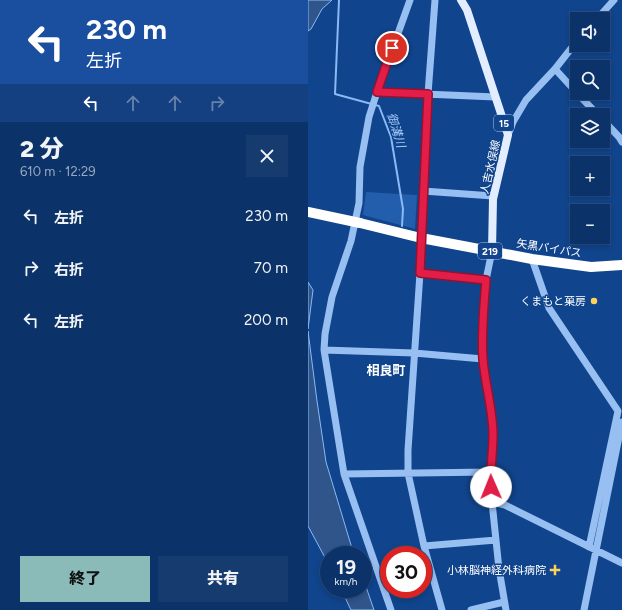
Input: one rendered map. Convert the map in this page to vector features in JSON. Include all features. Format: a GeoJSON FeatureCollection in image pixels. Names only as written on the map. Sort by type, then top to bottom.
{"type":"FeatureCollection","features":[{"type":"Feature","properties":{"kind":"highway","name":"矢黒バイパス"},"geometry":{"type":"LineString","coordinates":[[308,212],[421,238],[532,259],[591,267],[622,265]]}},
{"type":"Feature","properties":{"kind":"main road","name":"人吉水俣線"},"geometry":{"type":"LineString","coordinates":[[461,0],[467,10],[508,135],[493,196],[492,251]]}},
{"type":"Feature","properties":{"kind":"street"},"geometry":{"type":"LineString","coordinates":[[391,610],[344,474],[324,350],[325,334],[332,297],[351,241],[359,203],[360,167],[369,117],[410,0]]}},
{"type":"Feature","properties":{"kind":"street"},"geometry":{"type":"LineString","coordinates":[[435,0],[428,94],[420,273],[408,450],[408,473],[424,546],[496,540]]}},
{"type":"Feature","properties":{"kind":"street"},"geometry":{"type":"LineString","coordinates":[[603,12],[614,0]]}},
{"type":"Feature","properties":{"kind":"street"},"geometry":{"type":"LineString","coordinates":[[508,135],[513,122],[526,100],[570,50]]}},
{"type":"Feature","properties":{"kind":"street"},"geometry":{"type":"LineString","coordinates":[[554,69],[570,86]]}},
{"type":"Feature","properties":{"kind":"street"},"geometry":{"type":"LineString","coordinates":[[377,92],[495,97]]}},
{"type":"Feature","properties":{"kind":"street"},"geometry":{"type":"LineString","coordinates":[[584,100],[591,108]]}},
{"type":"Feature","properties":{"kind":"street"},"geometry":{"type":"LineString","coordinates":[[610,127],[622,142]]}},
{"type":"Feature","properties":{"kind":"street"},"geometry":{"type":"LineString","coordinates":[[423,191],[493,196]]}},
{"type":"Feature","properties":{"kind":"street"},"geometry":{"type":"LineString","coordinates":[[492,251],[486,280],[483,321],[483,359],[492,412],[493,436],[490,472],[492,502],[499,569],[506,610]]}},
{"type":"Feature","properties":{"kind":"street"},"geometry":{"type":"LineString","coordinates":[[532,259],[549,308],[618,411],[592,549],[584,610]]}},
{"type":"Feature","properties":{"kind":"street"},"geometry":{"type":"LineString","coordinates":[[420,273],[486,280]]}},
{"type":"Feature","properties":{"kind":"street"},"geometry":{"type":"LineString","coordinates":[[324,350],[483,359]]}},
{"type":"Feature","properties":{"kind":"street"},"geometry":{"type":"LineString","coordinates":[[592,549],[622,422]]}},
{"type":"Feature","properties":{"kind":"street"},"geometry":{"type":"LineString","coordinates":[[344,474],[490,472]]}},
{"type":"Feature","properties":{"kind":"street"},"geometry":{"type":"LineString","coordinates":[[492,502],[505,505],[622,563]]}},
{"type":"Feature","properties":{"kind":"street"},"geometry":{"type":"LineString","coordinates":[[432,574],[442,610]]}},
{"type":"Feature","properties":{"kind":"street"},"geometry":{"type":"LineString","coordinates":[[471,610],[504,602]]}},
{"type":"Feature","properties":{"kind":"shaded area"},"geometry":{"type":"Polygon","coordinates":[[[308,0],[332,0],[322,9],[311,29],[308,31],[308,0]]]}},
{"type":"Feature","properties":{"kind":"shaded area"},"geometry":{"type":"Polygon","coordinates":[[[366,192],[417,195],[415,229],[363,215],[366,192]]]}},
{"type":"Feature","properties":{"kind":"shaded area"},"geometry":{"type":"Polygon","coordinates":[[[308,282],[313,290],[308,329],[308,282]]]}},
{"type":"Feature","properties":{"kind":"shaded area"},"geometry":{"type":"Polygon","coordinates":[[[308,331],[326,462],[351,546],[320,546],[320,548],[308,526],[308,331]]]}},
{"type":"Feature","properties":{"kind":"shaded area"},"geometry":{"type":"Polygon","coordinates":[[[345,598],[370,598],[374,610],[351,610],[345,598]]]}},
{"type":"Feature","properties":{"kind":"waterway","name":"御溝川"},"geometry":{"type":"LineString","coordinates":[[339,0],[335,94],[379,106],[391,137],[403,209],[402,226]]}},
{"type":"Feature","properties":{"kind":"place","name":"くまもと菓房"},"geometry":{"type":"Point","coordinates":[594,301]}},
{"type":"Feature","properties":{"kind":"place","name":"小林脳神経外科病院"},"geometry":{"type":"Point","coordinates":[555,570]}},
{"type":"Feature","properties":{"kind":"district","name":"相良町"},"geometry":{"type":"Point","coordinates":[386,370]}},
{"type":"Feature","properties":{"kind":"route"},"geometry":{"type":"LineString","coordinates":[[392,48],[377,92],[428,94],[420,273],[486,280],[483,321],[483,359],[492,412],[493,436],[490,472],[491,487]]}}]}
